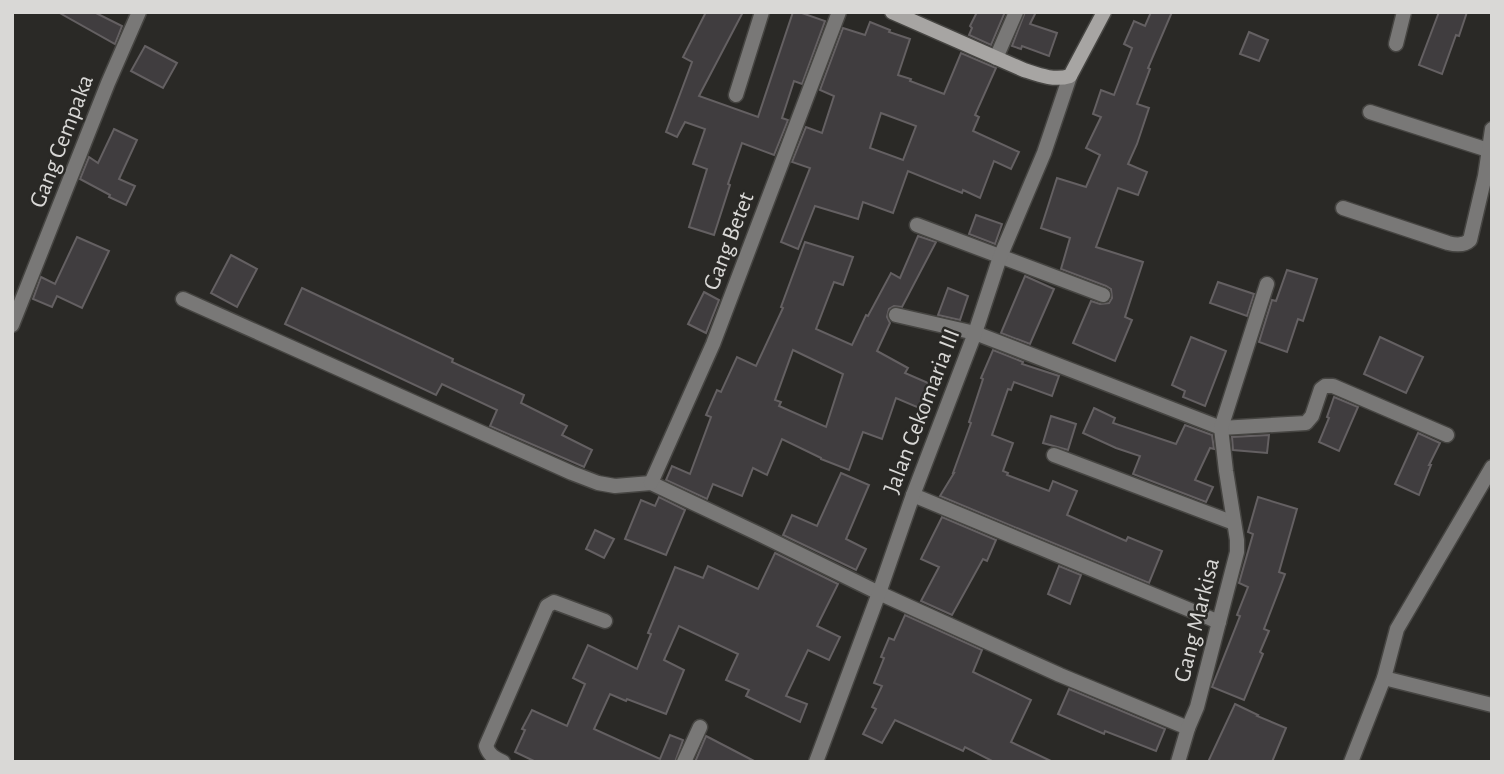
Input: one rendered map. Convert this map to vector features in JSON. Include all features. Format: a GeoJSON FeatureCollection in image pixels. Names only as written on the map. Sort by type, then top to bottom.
{"type":"FeatureCollection","features":[{"type":"Feature","properties":{"kind":"street","name":"Gang Cempaka"},"geometry":{"type":"LineString","coordinates":[[12,325],[139,12]]}},
{"type":"Feature","properties":{"kind":"street"},"geometry":{"type":"LineString","coordinates":[[736,95],[762,12]]}},
{"type":"Feature","properties":{"kind":"street","name":"Gang Betet"},"geometry":{"type":"LineString","coordinates":[[651,483],[713,344],[839,12]]}},
{"type":"Feature","properties":{"kind":"street"},"geometry":{"type":"LineString","coordinates":[[892,12],[996,58],[1056,79],[1070,76],[1104,12]]}},
{"type":"Feature","properties":{"kind":"street"},"geometry":{"type":"LineString","coordinates":[[996,58],[1016,12]]}},
{"type":"Feature","properties":{"kind":"street"},"geometry":{"type":"LineString","coordinates":[[1396,44],[1404,12]]}},
{"type":"Feature","properties":{"kind":"street","name":"Jalan Cekomaria III"},"geometry":{"type":"LineString","coordinates":[[817,762],[913,495],[975,333],[1000,257],[1044,153],[1070,76]]}},
{"type":"Feature","properties":{"kind":"street"},"geometry":{"type":"LineString","coordinates":[[1370,112],[1489,160]]}},
{"type":"Feature","properties":{"kind":"street"},"geometry":{"type":"LineString","coordinates":[[1343,208],[1455,245],[1468,243],[1489,160],[1492,129]]}},
{"type":"Feature","properties":{"kind":"street"},"geometry":{"type":"LineString","coordinates":[[917,225],[1103,295]]}},
{"type":"Feature","properties":{"kind":"street","name":"Gang Markisa"},"geometry":{"type":"LineString","coordinates":[[1178,762],[1197,707],[1237,552],[1221,428],[1267,284]]}},
{"type":"Feature","properties":{"kind":"street"},"geometry":{"type":"LineString","coordinates":[[183,299],[572,474],[615,486],[651,483],[879,593],[1060,676],[1188,728]]}},
{"type":"Feature","properties":{"kind":"street"},"geometry":{"type":"LineString","coordinates":[[896,315],[975,333],[1221,428],[1306,424],[1312,416],[1321,389],[1333,386],[1447,435]]}},
{"type":"Feature","properties":{"kind":"street"},"geometry":{"type":"LineString","coordinates":[[1054,455],[1234,523]]}},
{"type":"Feature","properties":{"kind":"street"},"geometry":{"type":"LineString","coordinates":[[1351,762],[1384,678],[1397,629],[1492,467]]}},
{"type":"Feature","properties":{"kind":"street"},"geometry":{"type":"LineString","coordinates":[[913,495],[1219,622]]}},
{"type":"Feature","properties":{"kind":"street"},"geometry":{"type":"LineString","coordinates":[[503,762],[494,758],[486,746],[547,606],[554,602],[605,621]]}},
{"type":"Feature","properties":{"kind":"street"},"geometry":{"type":"LineString","coordinates":[[1384,678],[1492,705]]}},
{"type":"Feature","properties":{"kind":"street"},"geometry":{"type":"LineString","coordinates":[[684,762],[700,727]]}},
{"type":"Feature","properties":{"kind":"building"},"geometry":{"type":"Polygon","coordinates":[[[58,12],[94,12],[122,26],[115,44],[58,12]]]}},
{"type":"Feature","properties":{"kind":"building"},"geometry":{"type":"Polygon","coordinates":[[[706,12],[743,12],[699,96],[758,117],[793,12],[825,21],[802,84],[794,81],[782,118],[788,120],[774,155],[742,143],[714,235],[689,227],[707,169],[693,164],[705,129],[685,122],[677,137],[666,132],[692,62],[683,57],[706,12]]]}},
{"type":"Feature","properties":{"kind":"building"},"geometry":{"type":"Polygon","coordinates":[[[977,12],[1005,12],[991,45],[969,35],[977,12]]]}},
{"type":"Feature","properties":{"kind":"building"},"geometry":{"type":"Polygon","coordinates":[[[1025,12],[1036,12],[1030,24],[1057,33],[1049,56],[1022,46],[1021,49],[1012,46],[1025,12]]]}},
{"type":"Feature","properties":{"kind":"building"},"geometry":{"type":"Polygon","coordinates":[[[1151,12],[1172,12],[1148,68],[1150,69],[1137,104],[1149,108],[1128,164],[1147,172],[1138,195],[1118,188],[1096,247],[1143,262],[1125,317],[1132,320],[1115,361],[1073,343],[1091,301],[1109,303],[1112,298],[1111,289],[1061,269],[1070,238],[1041,228],[1057,178],[1086,187],[1100,155],[1086,148],[1101,117],[1093,114],[1101,90],[1114,95],[1132,48],[1124,44],[1134,21],[1145,26],[1151,12]]]}},
{"type":"Feature","properties":{"kind":"building"},"geometry":{"type":"Polygon","coordinates":[[[1439,12],[1467,12],[1442,74],[1419,65],[1439,12]]]}},
{"type":"Feature","properties":{"kind":"building"},"geometry":{"type":"Polygon","coordinates":[[[870,22],[910,39],[898,75],[944,94],[961,53],[996,68],[975,115],[979,117],[973,131],[1019,152],[1011,169],[994,161],[980,198],[908,171],[893,213],[863,202],[858,219],[815,206],[798,249],[781,242],[810,168],[792,162],[806,127],[822,133],[834,96],[820,90],[843,28],[865,35],[870,22]],[[881,113],[870,148],[903,160],[916,126],[881,113]]]}},
{"type":"Feature","properties":{"kind":"building"},"geometry":{"type":"Polygon","coordinates":[[[1249,32],[1268,40],[1259,61],[1240,54],[1249,32]]]}},
{"type":"Feature","properties":{"kind":"building"},"geometry":{"type":"Polygon","coordinates":[[[145,46],[177,63],[163,88],[131,71],[145,46]]]}},
{"type":"Feature","properties":{"kind":"building"},"geometry":{"type":"Polygon","coordinates":[[[114,129],[137,140],[119,179],[135,186],[126,205],[80,179],[89,157],[98,163],[114,129]]]}},
{"type":"Feature","properties":{"kind":"building"},"geometry":{"type":"Polygon","coordinates":[[[976,215],[1002,224],[995,244],[969,234],[976,215]]]}},
{"type":"Feature","properties":{"kind":"building"},"geometry":{"type":"Polygon","coordinates":[[[918,236],[936,242],[902,307],[894,306],[889,309],[887,317],[890,323],[877,351],[908,368],[905,373],[935,386],[924,410],[896,398],[882,439],[863,432],[849,470],[782,439],[767,475],[753,468],[742,496],[713,484],[707,499],[666,480],[672,466],[690,474],[711,417],[706,415],[717,390],[721,392],[737,357],[756,366],[783,308],[781,307],[805,242],[853,257],[843,285],[834,282],[816,329],[852,345],[891,273],[900,278],[918,236]],[[793,350],[775,400],[781,402],[779,406],[826,427],[843,374],[793,350]]]}},
{"type":"Feature","properties":{"kind":"building"},"geometry":{"type":"Polygon","coordinates":[[[77,237],[109,251],[82,308],[57,296],[52,307],[33,299],[41,277],[55,284],[77,237]]]}},
{"type":"Feature","properties":{"kind":"building"},"geometry":{"type":"Polygon","coordinates":[[[231,255],[257,269],[237,307],[211,293],[231,255]]]}},
{"type":"Feature","properties":{"kind":"building"},"geometry":{"type":"Polygon","coordinates":[[[1287,270],[1317,279],[1303,321],[1298,319],[1287,352],[1259,342],[1272,300],[1276,301],[1287,270]]]}},
{"type":"Feature","properties":{"kind":"building"},"geometry":{"type":"Polygon","coordinates":[[[1025,276],[1054,289],[1030,344],[1001,333],[1025,276]]]}},
{"type":"Feature","properties":{"kind":"building"},"geometry":{"type":"Polygon","coordinates":[[[1218,282],[1254,294],[1247,316],[1210,303],[1218,282]]]}},
{"type":"Feature","properties":{"kind":"building"},"geometry":{"type":"Polygon","coordinates":[[[302,288],[524,395],[521,403],[567,426],[562,435],[592,450],[584,467],[490,426],[497,410],[442,384],[436,395],[285,324],[302,288]]]}},
{"type":"Feature","properties":{"kind":"building"},"geometry":{"type":"Polygon","coordinates":[[[948,288],[968,296],[960,320],[938,315],[948,288]]]}},
{"type":"Feature","properties":{"kind":"building"},"geometry":{"type":"Polygon","coordinates":[[[704,292],[719,300],[706,333],[688,324],[704,292]]]}},
{"type":"Feature","properties":{"kind":"building"},"geometry":{"type":"Polygon","coordinates":[[[1191,337],[1226,351],[1205,406],[1183,397],[1185,391],[1172,385],[1191,337]]]}},
{"type":"Feature","properties":{"kind":"building"},"geometry":{"type":"Polygon","coordinates":[[[1380,337],[1423,357],[1406,393],[1364,374],[1380,337]]]}},
{"type":"Feature","properties":{"kind":"building"},"geometry":{"type":"Polygon","coordinates":[[[993,350],[1023,362],[1022,364],[1059,376],[1052,396],[1014,382],[1011,390],[1008,389],[992,435],[1013,443],[1003,471],[1049,491],[1053,481],[1077,491],[1067,515],[1126,541],[1128,537],[1162,551],[1149,583],[940,496],[954,473],[971,423],[969,422],[983,379],[981,378],[993,350]]]}},
{"type":"Feature","properties":{"kind":"building"},"geometry":{"type":"Polygon","coordinates":[[[1334,397],[1358,407],[1339,451],[1319,442],[1334,397]]]}},
{"type":"Feature","properties":{"kind":"building"},"geometry":{"type":"Polygon","coordinates":[[[1094,408],[1115,418],[1113,423],[1176,444],[1185,425],[1212,435],[1214,449],[1210,448],[1195,480],[1213,487],[1206,502],[1133,474],[1140,456],[1083,433],[1094,408]]]}},
{"type":"Feature","properties":{"kind":"building"},"geometry":{"type":"Polygon","coordinates":[[[1051,416],[1076,424],[1068,450],[1043,443],[1051,416]]]}},
{"type":"Feature","properties":{"kind":"building"},"geometry":{"type":"Polygon","coordinates":[[[1418,433],[1440,443],[1419,495],[1395,484],[1418,433]]]}},
{"type":"Feature","properties":{"kind":"building"},"geometry":{"type":"Polygon","coordinates":[[[1269,435],[1267,453],[1233,450],[1232,437],[1269,435]]]}},
{"type":"Feature","properties":{"kind":"building"},"geometry":{"type":"Polygon","coordinates":[[[841,473],[869,485],[846,539],[866,549],[856,570],[783,535],[792,515],[817,526],[841,473]]]}},
{"type":"Feature","properties":{"kind":"building"},"geometry":{"type":"Polygon","coordinates":[[[659,497],[685,510],[666,555],[625,539],[641,500],[655,506],[659,497]]]}},
{"type":"Feature","properties":{"kind":"building"},"geometry":{"type":"Polygon","coordinates":[[[1258,497],[1297,509],[1279,572],[1285,574],[1264,629],[1269,631],[1260,652],[1263,654],[1244,700],[1212,687],[1240,616],[1237,615],[1248,587],[1239,583],[1253,534],[1248,532],[1258,497]]]}},
{"type":"Feature","properties":{"kind":"building"},"geometry":{"type":"Polygon","coordinates":[[[942,517],[996,540],[987,561],[983,559],[952,615],[921,601],[939,567],[921,559],[942,517]]]}},
{"type":"Feature","properties":{"kind":"building"},"geometry":{"type":"Polygon","coordinates":[[[595,530],[614,539],[604,558],[586,549],[595,530]]]}},
{"type":"Feature","properties":{"kind":"building"},"geometry":{"type":"Polygon","coordinates":[[[775,553],[838,584],[817,626],[840,637],[829,660],[808,650],[786,696],[807,704],[800,722],[746,696],[749,690],[726,680],[738,654],[679,626],[664,660],[684,670],[666,714],[610,694],[594,729],[660,759],[670,735],[683,740],[675,762],[536,762],[515,752],[525,730],[522,729],[532,710],[567,726],[585,684],[573,678],[588,645],[637,669],[651,634],[648,633],[675,567],[703,578],[708,566],[758,589],[775,553]]]}},
{"type":"Feature","properties":{"kind":"building"},"geometry":{"type":"Polygon","coordinates":[[[1059,566],[1081,575],[1070,604],[1048,594],[1059,566]]]}},
{"type":"Feature","properties":{"kind":"building"},"geometry":{"type":"Polygon","coordinates":[[[905,615],[982,650],[973,672],[1031,700],[1011,742],[1053,762],[994,762],[965,747],[963,751],[895,720],[882,743],[863,734],[876,709],[872,707],[882,686],[874,683],[884,658],[881,657],[889,638],[894,640],[905,615]]]}},
{"type":"Feature","properties":{"kind":"building"},"geometry":{"type":"Polygon","coordinates":[[[1069,689],[1165,729],[1156,751],[1105,731],[1104,734],[1058,714],[1069,689]]]}},
{"type":"Feature","properties":{"kind":"building"},"geometry":{"type":"Polygon","coordinates":[[[1235,704],[1286,728],[1272,762],[1208,762],[1235,704]]]}},
{"type":"Feature","properties":{"kind":"building"},"geometry":{"type":"Polygon","coordinates":[[[706,736],[756,762],[695,762],[706,736]]]}}]}
